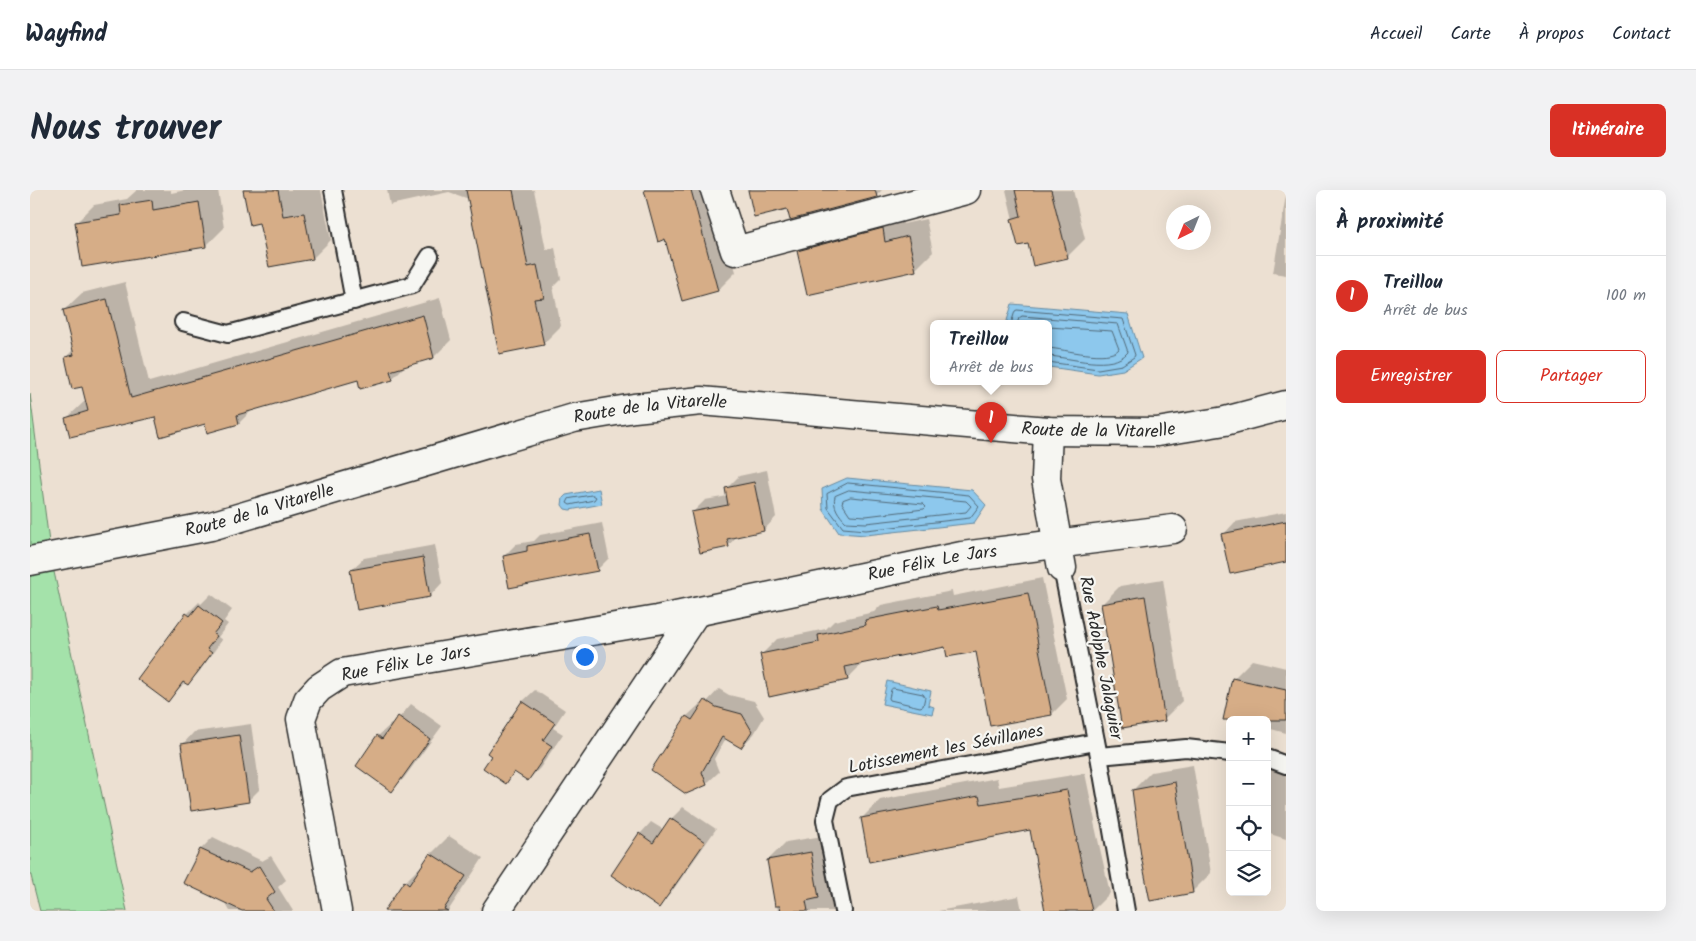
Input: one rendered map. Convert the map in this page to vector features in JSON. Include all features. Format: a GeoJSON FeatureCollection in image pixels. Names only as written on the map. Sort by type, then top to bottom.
{"type":"FeatureCollection","features":[{"type":"Feature","properties":{"kind":"street"},"geometry":{"type":"LineString","coordinates":[[715,190],[735,251],[966,190]]}},
{"type":"Feature","properties":{"kind":"street","name":"Route de la Vitarelle"},"geometry":{"type":"LineString","coordinates":[[30,561],[211,526],[574,418],[634,408],[701,401],[1048,431],[1157,432],[1225,422],[1286,405]]}},
{"type":"Feature","properties":{"kind":"street"},"geometry":{"type":"LineString","coordinates":[[1048,431],[1046,479],[1059,556]]}},
{"type":"Feature","properties":{"kind":"street","name":"Rue Félix Le Jars"},"geometry":{"type":"LineString","coordinates":[[337,911],[301,719],[308,700],[319,688],[342,673],[657,620],[962,556],[1059,556],[1173,530]]}},
{"type":"Feature","properties":{"kind":"street"},"geometry":{"type":"LineString","coordinates":[[496,911],[696,612]]}},
{"type":"Feature","properties":{"kind":"lane"},"geometry":{"type":"LineString","coordinates":[[333,190],[354,301]]}},
{"type":"Feature","properties":{"kind":"lane"},"geometry":{"type":"LineString","coordinates":[[183,322],[228,334],[354,301],[412,285],[430,256]]}},
{"type":"Feature","properties":{"kind":"lane","name":"Rue Adolphe Jalaguier"},"geometry":{"type":"LineString","coordinates":[[1059,556],[1097,749],[1126,911]]}},
{"type":"Feature","properties":{"kind":"lane","name":"Rue Adolphe Jalaguier"},"geometry":{"type":"LineString","coordinates":[[1097,749],[1186,748],[1226,753]]}},
{"type":"Feature","properties":{"kind":"lane","name":"Lotissement les Sévillanes"},"geometry":{"type":"LineString","coordinates":[[843,911],[825,820],[830,800],[846,788],[1097,749]]}},
{"type":"Feature","properties":{"kind":"lane"},"geometry":{"type":"LineString","coordinates":[[1271,759],[1286,765]]}},
{"type":"Feature","properties":{"kind":"green space"},"geometry":{"type":"Polygon","coordinates":[[[30,394],[51,558],[127,911],[40,911],[30,872],[30,394]]]}},
{"type":"Feature","properties":{"kind":"water"},"geometry":{"type":"Polygon","coordinates":[[[1012,304],[1128,314],[1142,358],[1123,370],[1098,374],[1052,367],[1052,320],[1007,320],[1012,304]]]}},
{"type":"Feature","properties":{"kind":"water"},"geometry":{"type":"Polygon","coordinates":[[[847,478],[972,490],[986,505],[974,523],[866,535],[839,533],[823,509],[822,489],[847,478]]]}},
{"type":"Feature","properties":{"kind":"water"},"geometry":{"type":"Polygon","coordinates":[[[599,489],[602,504],[570,510],[565,509],[562,505],[563,498],[566,495],[599,489]]]}},
{"type":"Feature","properties":{"kind":"water"},"geometry":{"type":"Polygon","coordinates":[[[887,681],[931,691],[928,705],[934,707],[932,714],[882,704],[887,681]]]}},
{"type":"Feature","properties":{"kind":"building"},"geometry":{"type":"Polygon","coordinates":[[[243,190],[278,190],[283,216],[304,213],[313,259],[269,267],[259,223],[250,225],[243,190]]]}},
{"type":"Feature","properties":{"kind":"building"},"geometry":{"type":"Polygon","coordinates":[[[466,190],[513,190],[528,267],[537,265],[544,298],[534,299],[544,345],[499,354],[466,190]]]}},
{"type":"Feature","properties":{"kind":"building"},"geometry":{"type":"Polygon","coordinates":[[[644,190],[691,190],[718,291],[682,301],[665,239],[658,242],[644,190]]]}},
{"type":"Feature","properties":{"kind":"building"},"geometry":{"type":"Polygon","coordinates":[[[748,190],[875,190],[877,197],[790,220],[787,209],[754,217],[748,190]]]}},
{"type":"Feature","properties":{"kind":"building"},"geometry":{"type":"Polygon","coordinates":[[[1015,190],[1051,190],[1068,258],[1033,266],[1028,244],[1018,246],[1011,219],[1021,216],[1015,190]]]}},
{"type":"Feature","properties":{"kind":"building"},"geometry":{"type":"Polygon","coordinates":[[[152,200],[153,210],[199,202],[206,247],[82,267],[75,222],[121,215],[120,205],[152,200]]]}},
{"type":"Feature","properties":{"kind":"building"},"geometry":{"type":"Polygon","coordinates":[[[883,228],[885,242],[908,236],[916,271],[807,295],[797,251],[883,228]]]}},
{"type":"Feature","properties":{"kind":"building"},"geometry":{"type":"Polygon","coordinates":[[[107,299],[131,398],[423,315],[434,358],[390,371],[393,380],[360,389],[358,380],[237,415],[239,424],[207,433],[205,424],[160,437],[155,417],[70,437],[65,418],[88,411],[82,387],[72,389],[65,357],[74,355],[63,310],[107,299]]]}},
{"type":"Feature","properties":{"kind":"building"},"geometry":{"type":"Polygon","coordinates":[[[754,482],[764,531],[727,539],[729,547],[700,553],[691,512],[728,505],[725,488],[754,482]]]}},
{"type":"Feature","properties":{"kind":"building"},"geometry":{"type":"Polygon","coordinates":[[[1286,521],[1286,562],[1230,574],[1221,534],[1286,521]]]}},
{"type":"Feature","properties":{"kind":"building"},"geometry":{"type":"Polygon","coordinates":[[[590,534],[598,571],[509,588],[503,556],[527,551],[527,546],[590,534]]]}},
{"type":"Feature","properties":{"kind":"building"},"geometry":{"type":"Polygon","coordinates":[[[423,557],[430,597],[357,610],[350,570],[423,557]]]}},
{"type":"Feature","properties":{"kind":"building"},"geometry":{"type":"Polygon","coordinates":[[[1028,593],[1052,715],[990,726],[976,652],[947,657],[945,647],[845,667],[848,680],[769,697],[760,654],[819,642],[818,635],[866,625],[865,620],[937,606],[938,610],[1028,593]]]}},
{"type":"Feature","properties":{"kind":"building"},"geometry":{"type":"Polygon","coordinates":[[[1145,596],[1165,721],[1122,728],[1101,604],[1145,596]]]}},
{"type":"Feature","properties":{"kind":"building"},"geometry":{"type":"Polygon","coordinates":[[[199,605],[222,623],[213,634],[217,636],[207,649],[212,653],[188,685],[183,682],[168,702],[137,679],[186,613],[190,616],[199,605]]]}},
{"type":"Feature","properties":{"kind":"building"},"geometry":{"type":"Polygon","coordinates":[[[1232,678],[1286,690],[1286,720],[1271,720],[1271,716],[1226,716],[1226,720],[1223,720],[1232,678]]]}},
{"type":"Feature","properties":{"kind":"building"},"geometry":{"type":"Polygon","coordinates":[[[705,700],[716,707],[742,714],[752,731],[741,748],[722,737],[702,772],[707,785],[686,794],[651,770],[686,716],[692,720],[705,700]]]}},
{"type":"Feature","properties":{"kind":"building"},"geometry":{"type":"Polygon","coordinates":[[[522,701],[555,723],[543,740],[552,746],[528,781],[514,772],[506,784],[483,768],[491,756],[487,753],[522,701]]]}},
{"type":"Feature","properties":{"kind":"building"},"geometry":{"type":"Polygon","coordinates":[[[398,716],[430,739],[392,792],[356,766],[377,735],[382,739],[398,716]]]}},
{"type":"Feature","properties":{"kind":"building"},"geometry":{"type":"Polygon","coordinates":[[[239,735],[249,802],[191,811],[181,744],[239,735]]]}},
{"type":"Feature","properties":{"kind":"building"},"geometry":{"type":"Polygon","coordinates":[[[1175,782],[1193,893],[1150,901],[1141,856],[1132,790],[1175,782]]]}},
{"type":"Feature","properties":{"kind":"building"},"geometry":{"type":"Polygon","coordinates":[[[1067,790],[1092,911],[1045,911],[1030,830],[869,862],[861,818],[979,796],[981,804],[1067,790]]]}},
{"type":"Feature","properties":{"kind":"building"},"geometry":{"type":"Polygon","coordinates":[[[670,818],[705,842],[659,908],[611,875],[639,833],[653,843],[670,818]]]}},
{"type":"Feature","properties":{"kind":"building"},"geometry":{"type":"Polygon","coordinates":[[[200,849],[250,872],[259,866],[275,892],[266,899],[274,911],[242,911],[183,883],[200,849]]]}},
{"type":"Feature","properties":{"kind":"building"},"geometry":{"type":"Polygon","coordinates":[[[811,852],[819,898],[806,901],[808,911],[781,911],[780,906],[775,906],[767,860],[811,852]]]}},
{"type":"Feature","properties":{"kind":"building"},"geometry":{"type":"Polygon","coordinates":[[[430,853],[466,876],[444,909],[448,911],[384,911],[404,881],[409,885],[430,853]]]}},
{"type":"Feature","properties":{"kind":"place","name":"Treillou"},"geometry":{"type":"Point","coordinates":[991,443]}}]}
